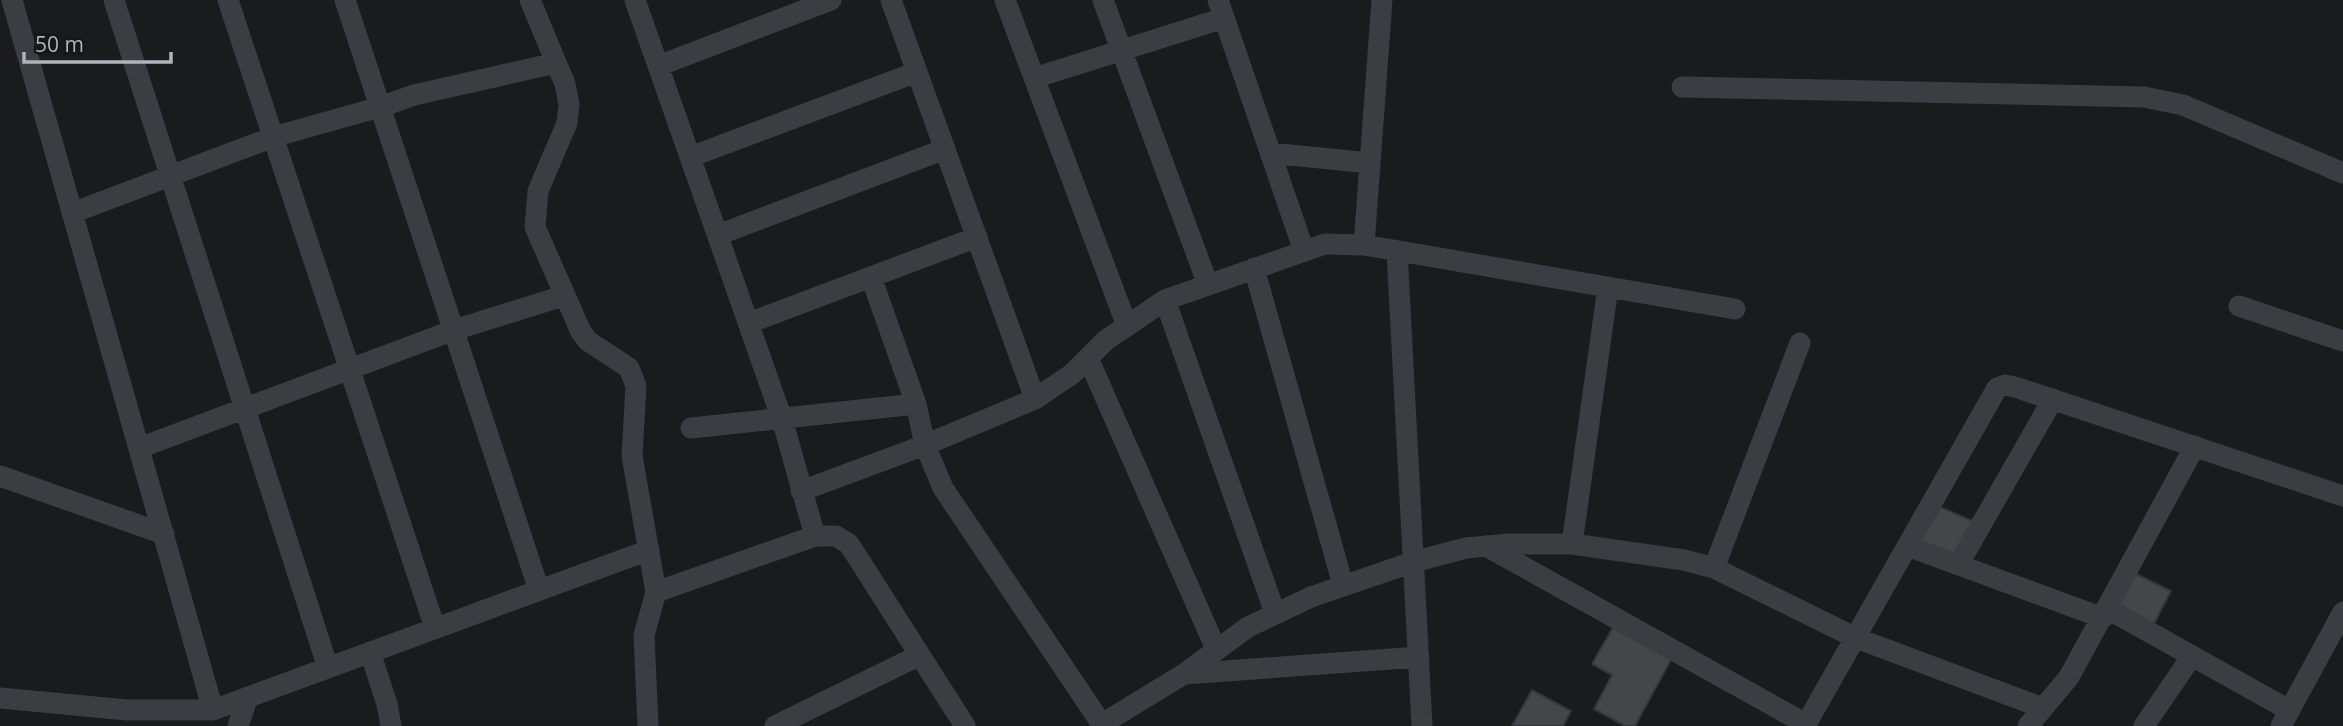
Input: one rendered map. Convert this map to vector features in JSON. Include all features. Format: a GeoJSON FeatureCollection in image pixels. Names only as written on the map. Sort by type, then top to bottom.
{"type":"FeatureCollection","features":[{"type":"Feature","properties":{"kind":"street"},"geometry":{"type":"LineString","coordinates":[[12,0],[213,709]]}},
{"type":"Feature","properties":{"kind":"street"},"geometry":{"type":"LineString","coordinates":[[114,0],[328,667]]}},
{"type":"Feature","properties":{"kind":"street"},"geometry":{"type":"LineString","coordinates":[[228,0],[435,628]]}},
{"type":"Feature","properties":{"kind":"street"},"geometry":{"type":"LineString","coordinates":[[345,0],[539,590]]}},
{"type":"Feature","properties":{"kind":"street"},"geometry":{"type":"LineString","coordinates":[[530,0],[565,84],[569,104],[567,124],[538,191],[535,227],[575,324],[588,341],[620,360],[633,374],[636,386],[632,456],[656,592],[644,635],[648,726]]}},
{"type":"Feature","properties":{"kind":"street"},"geometry":{"type":"LineString","coordinates":[[635,0],[782,419],[814,536]]}},
{"type":"Feature","properties":{"kind":"street"},"geometry":{"type":"LineString","coordinates":[[658,66],[831,0]]}},
{"type":"Feature","properties":{"kind":"street"},"geometry":{"type":"LineString","coordinates":[[891,0],[1035,399]]}},
{"type":"Feature","properties":{"kind":"street"},"geometry":{"type":"LineString","coordinates":[[1005,0],[1127,326]]}},
{"type":"Feature","properties":{"kind":"street"},"geometry":{"type":"LineString","coordinates":[[1103,0],[1208,285]]}},
{"type":"Feature","properties":{"kind":"street"},"geometry":{"type":"LineString","coordinates":[[1364,245],[1382,0]]}},
{"type":"Feature","properties":{"kind":"street"},"geometry":{"type":"LineString","coordinates":[[1034,78],[1122,52],[1221,9],[1304,251]]}},
{"type":"Feature","properties":{"kind":"street"},"geometry":{"type":"LineString","coordinates":[[72,213],[273,137],[414,95],[556,63]]}},
{"type":"Feature","properties":{"kind":"street"},"geometry":{"type":"LineString","coordinates":[[690,157],[918,72]]}},
{"type":"Feature","properties":{"kind":"street"},"geometry":{"type":"LineString","coordinates":[[1682,87],[2144,97],[2183,106],[2343,173]]}},
{"type":"Feature","properties":{"kind":"street"},"geometry":{"type":"LineString","coordinates":[[718,235],[945,149]]}},
{"type":"Feature","properties":{"kind":"street"},"geometry":{"type":"LineString","coordinates":[[1270,153],[1370,163]]}},
{"type":"Feature","properties":{"kind":"street"},"geometry":{"type":"LineString","coordinates":[[749,323],[977,237]]}},
{"type":"Feature","properties":{"kind":"street"},"geometry":{"type":"LineString","coordinates":[[801,491],[925,445],[1035,399],[1072,374],[1106,340],[1165,300],[1325,244],[1364,245],[1735,309]]}},
{"type":"Feature","properties":{"kind":"street"},"geometry":{"type":"LineString","coordinates":[[1397,251],[1422,726]]}},
{"type":"Feature","properties":{"kind":"street"},"geometry":{"type":"LineString","coordinates":[[1254,268],[1343,585]]}},
{"type":"Feature","properties":{"kind":"street"},"geometry":{"type":"LineString","coordinates":[[871,277],[916,404],[925,445],[943,488],[1103,725],[1184,674],[1248,627],[1275,613],[1343,585],[1413,562],[1466,548],[1509,544],[1573,544],[1684,559],[1714,568],[1856,638],[2043,708]]}},
{"type":"Feature","properties":{"kind":"street"},"geometry":{"type":"LineString","coordinates":[[1573,544],[1608,287]]}},
{"type":"Feature","properties":{"kind":"street"},"geometry":{"type":"LineString","coordinates":[[139,447],[454,330],[563,296]]}},
{"type":"Feature","properties":{"kind":"street"},"geometry":{"type":"LineString","coordinates":[[1165,300],[1275,613]]}},
{"type":"Feature","properties":{"kind":"street"},"geometry":{"type":"LineString","coordinates":[[2239,306],[2343,341]]}},
{"type":"Feature","properties":{"kind":"street"},"geometry":{"type":"LineString","coordinates":[[1714,568],[1800,343]]}},
{"type":"Feature","properties":{"kind":"street"},"geometry":{"type":"LineString","coordinates":[[1088,358],[1216,649]]}},
{"type":"Feature","properties":{"kind":"street"},"geometry":{"type":"LineString","coordinates":[[1486,546],[1806,725],[1997,388],[2015,387],[2343,496]]}},
{"type":"Feature","properties":{"kind":"street"},"geometry":{"type":"LineString","coordinates":[[1958,565],[2053,399]]}},
{"type":"Feature","properties":{"kind":"street"},"geometry":{"type":"LineString","coordinates":[[691,428],[916,404]]}},
{"type":"Feature","properties":{"kind":"street"},"geometry":{"type":"LineString","coordinates":[[2028,726],[2069,677],[2195,446]]}},
{"type":"Feature","properties":{"kind":"street"},"geometry":{"type":"LineString","coordinates":[[0,476],[164,534]]}},
{"type":"Feature","properties":{"kind":"street"},"geometry":{"type":"LineString","coordinates":[[656,592],[814,536],[836,536],[849,544],[965,726]]}},
{"type":"Feature","properties":{"kind":"street"},"geometry":{"type":"LineString","coordinates":[[1907,546],[2105,613],[2192,656],[2285,718],[2343,612]]}},
{"type":"Feature","properties":{"kind":"street"},"geometry":{"type":"LineString","coordinates":[[0,698],[127,710],[213,709],[649,550]]}},
{"type":"Feature","properties":{"kind":"street"},"geometry":{"type":"LineString","coordinates":[[370,652],[391,726]]}},
{"type":"Feature","properties":{"kind":"street"},"geometry":{"type":"LineString","coordinates":[[775,726],[920,655]]}},
{"type":"Feature","properties":{"kind":"street"},"geometry":{"type":"LineString","coordinates":[[2144,726],[2192,656]]}},
{"type":"Feature","properties":{"kind":"street"},"geometry":{"type":"LineString","coordinates":[[1184,674],[1419,657]]}},
{"type":"Feature","properties":{"kind":"street"},"geometry":{"type":"LineString","coordinates":[[238,726],[248,697]]}},
{"type":"Feature","properties":{"kind":"building"},"geometry":{"type":"Polygon","coordinates":[[[1938,506],[1977,523],[1959,562],[1919,545],[1938,506]]]}},
{"type":"Feature","properties":{"kind":"building"},"geometry":{"type":"Polygon","coordinates":[[[2130,571],[2171,591],[2152,628],[2112,607],[2130,571]]]}},
{"type":"Feature","properties":{"kind":"building"},"geometry":{"type":"Polygon","coordinates":[[[1613,627],[1671,660],[1635,726],[1625,726],[1594,709],[1612,675],[1592,664],[1613,627]]]}},
{"type":"Feature","properties":{"kind":"building"},"geometry":{"type":"Polygon","coordinates":[[[1532,690],[1571,711],[1563,726],[1512,726],[1532,690]]]}}]}
